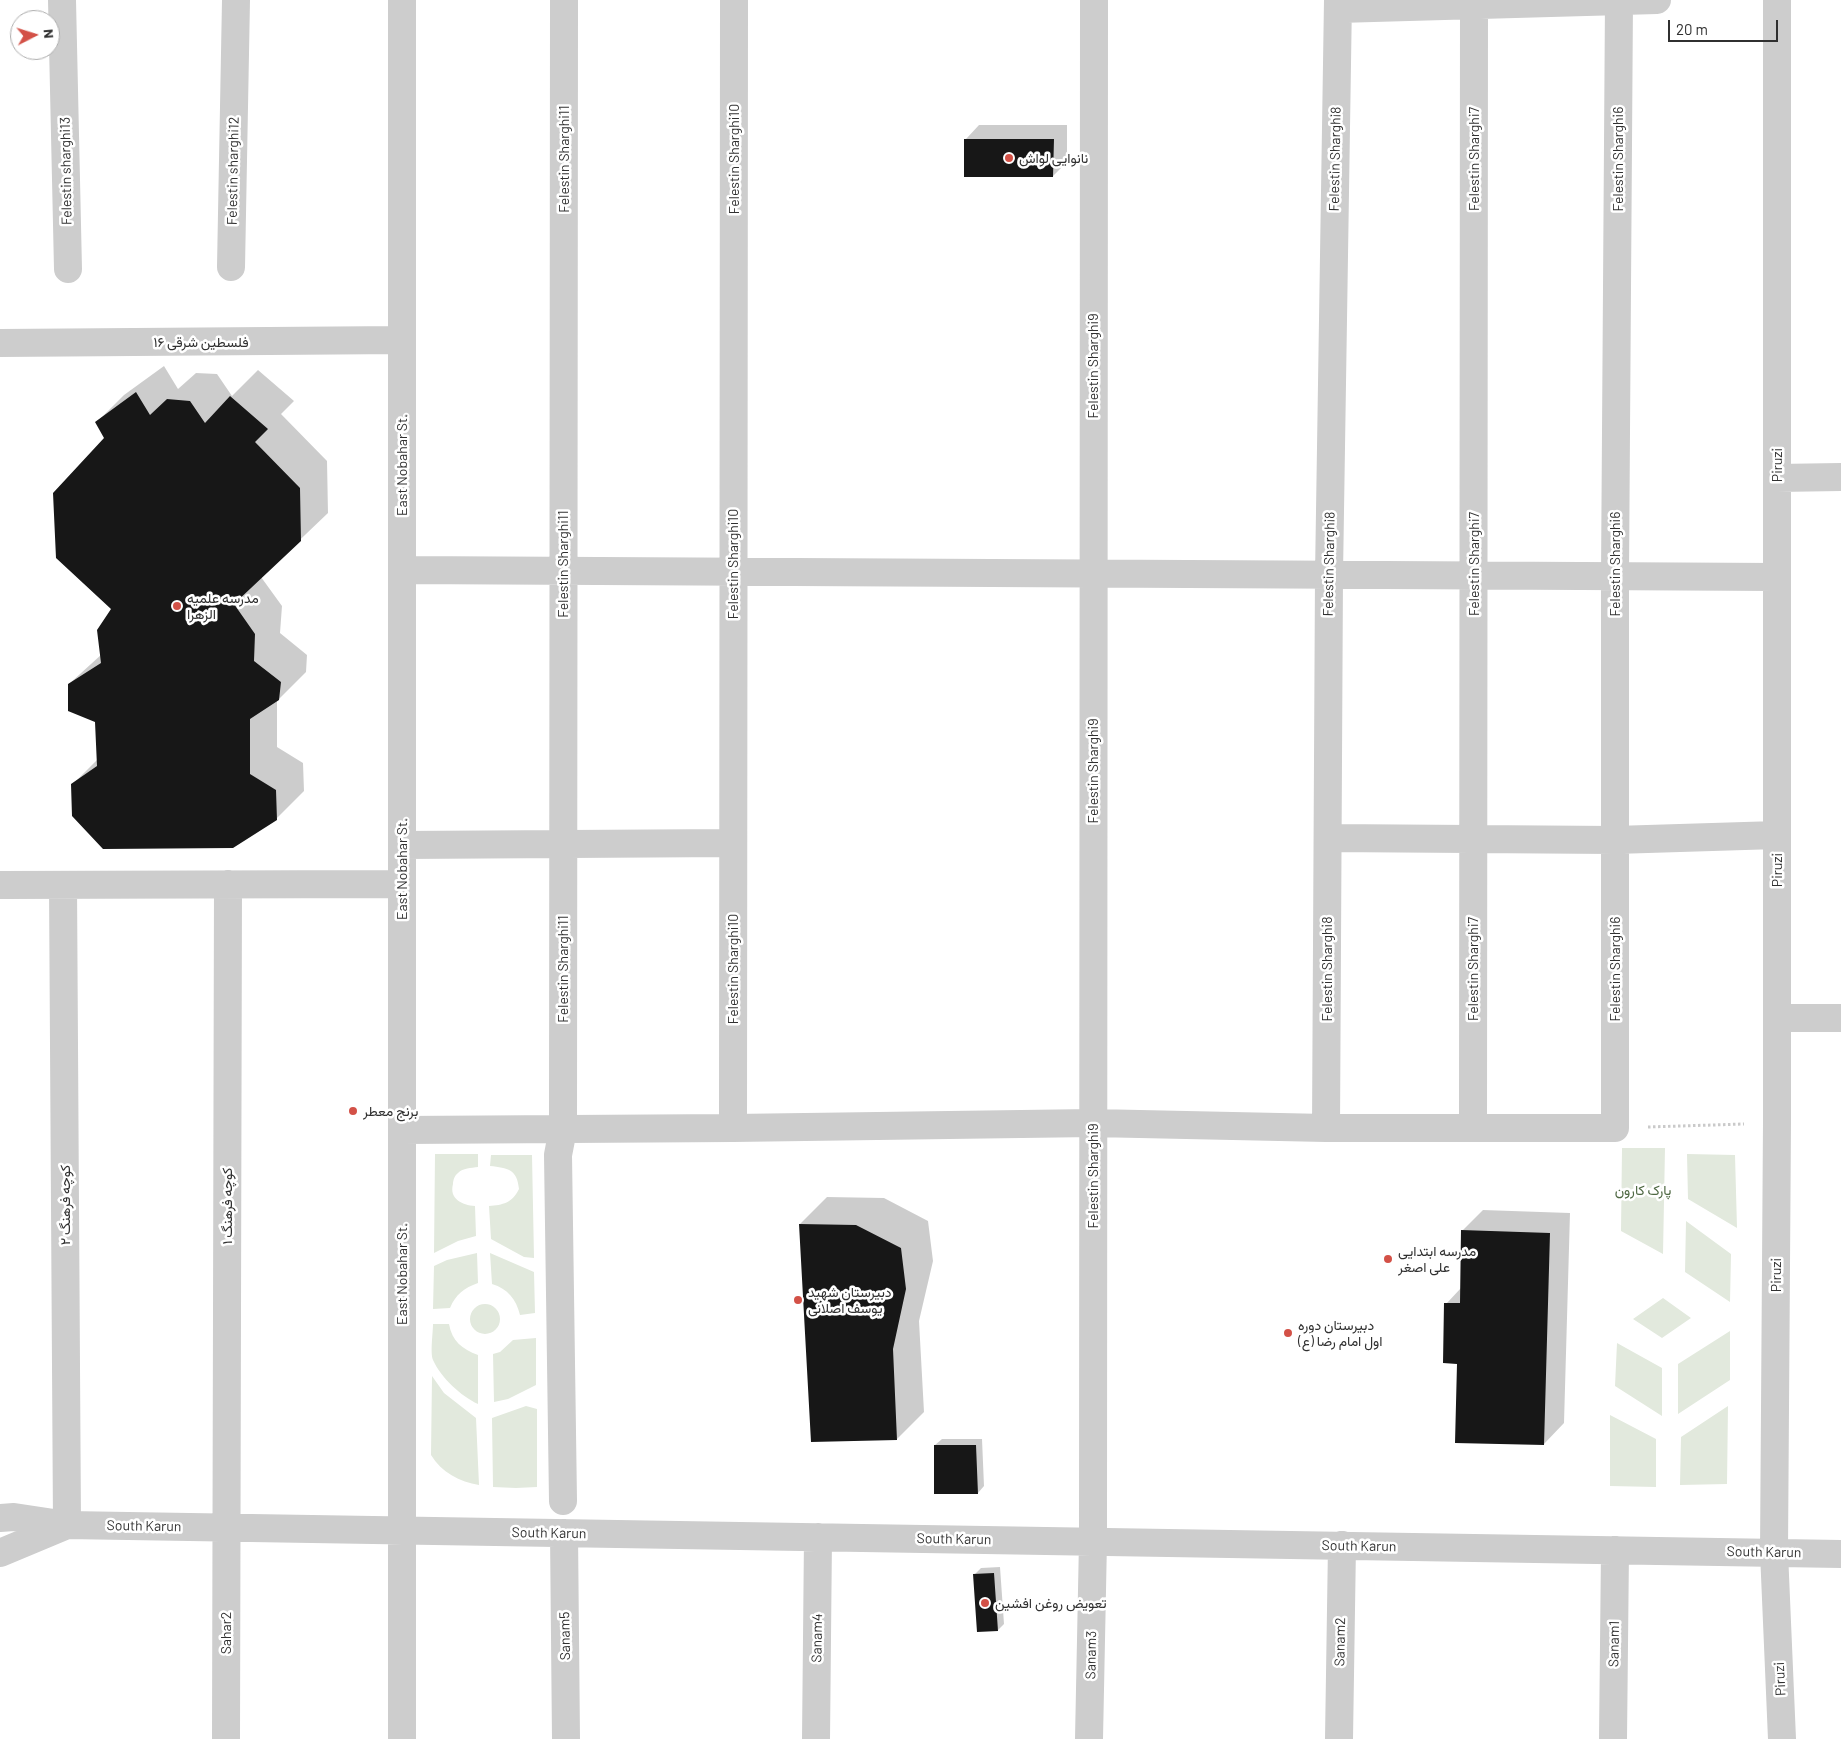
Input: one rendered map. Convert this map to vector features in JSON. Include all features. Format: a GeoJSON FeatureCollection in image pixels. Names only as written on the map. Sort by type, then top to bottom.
{"type":"FeatureCollection","features":[{"type":"Feature","properties":{"kind":"street","name":"Felestin sharghi13"},"geometry":{"type":"LineString","coordinates":[[62,0],[68,269]]}},
{"type":"Feature","properties":{"kind":"street","name":"Felestin sharghi12"},"geometry":{"type":"LineString","coordinates":[[231,267],[236,0]]}},
{"type":"Feature","properties":{"kind":"street","name":"East Nobahar St."},"geometry":{"type":"LineString","coordinates":[[402,0],[402,1739]]}},
{"type":"Feature","properties":{"kind":"street","name":"Felestin Sharghi11"},"geometry":{"type":"LineString","coordinates":[[563,1501],[558,1155],[562,1129],[564,0]]}},
{"type":"Feature","properties":{"kind":"street","name":"Felestin Sharghi10"},"geometry":{"type":"LineString","coordinates":[[733,1128],[734,0]]}},
{"type":"Feature","properties":{"kind":"street","name":"Felestin Sharghi9"},"geometry":{"type":"LineString","coordinates":[[1093,1542],[1094,0]]}},
{"type":"Feature","properties":{"kind":"street"},"geometry":{"type":"LineString","coordinates":[[1338,5],[1657,0]]}},
{"type":"Feature","properties":{"kind":"street","name":"Piruzi"},"geometry":{"type":"LineString","coordinates":[[1777,0],[1777,1122],[1774,1552],[1782,1739]]}},
{"type":"Feature","properties":{"kind":"street","name":"Felestin Sharghi6"},"geometry":{"type":"LineString","coordinates":[[1615,1128],[1614,840],[1619,1]]}},
{"type":"Feature","properties":{"kind":"street","name":"Felestin Sharghi7"},"geometry":{"type":"LineString","coordinates":[[1473,1128],[1474,3]]}},
{"type":"Feature","properties":{"kind":"street","name":"Felestin Sharghi8"},"geometry":{"type":"LineString","coordinates":[[1326,1128],[1329,575],[1338,5]]}},
{"type":"Feature","properties":{"kind":"street","name":"فلسطین شرقی ۱۶"},"geometry":{"type":"LineString","coordinates":[[0,343],[402,340]]}},
{"type":"Feature","properties":{"kind":"street"},"geometry":{"type":"LineString","coordinates":[[1777,478],[1841,478]]}},
{"type":"Feature","properties":{"kind":"street"},"geometry":{"type":"LineString","coordinates":[[402,570],[1776,577]]}},
{"type":"Feature","properties":{"kind":"street"},"geometry":{"type":"LineString","coordinates":[[1328,838],[1614,840],[1777,835]]}},
{"type":"Feature","properties":{"kind":"street"},"geometry":{"type":"LineString","coordinates":[[402,845],[733,842]]}},
{"type":"Feature","properties":{"kind":"street","name":"کوچه فرهنگ ۱"},"geometry":{"type":"LineString","coordinates":[[226,1527],[228,884]]}},
{"type":"Feature","properties":{"kind":"street"},"geometry":{"type":"LineString","coordinates":[[0,885],[402,884]]}},
{"type":"Feature","properties":{"kind":"street","name":"کوچه فرهنگ ۲"},"geometry":{"type":"LineString","coordinates":[[63,885],[67,1525]]}},
{"type":"Feature","properties":{"kind":"street"},"geometry":{"type":"LineString","coordinates":[[1777,1018],[1841,1018]]}},
{"type":"Feature","properties":{"kind":"street"},"geometry":{"type":"LineString","coordinates":[[402,1130],[1093,1123],[1326,1128],[1615,1128]]}},
{"type":"Feature","properties":{"kind":"street","name":"South Karun"},"geometry":{"type":"LineString","coordinates":[[0,1518],[14,1517],[67,1525],[1841,1554]]}},
{"type":"Feature","properties":{"kind":"street"},"geometry":{"type":"LineString","coordinates":[[0,1553],[67,1525]]}},
{"type":"Feature","properties":{"kind":"street","name":"Sahar2"},"geometry":{"type":"LineString","coordinates":[[226,1527],[226,1739]]}},
{"type":"Feature","properties":{"kind":"street","name":"Sanam5"},"geometry":{"type":"LineString","coordinates":[[564,1533],[566,1739]]}},
{"type":"Feature","properties":{"kind":"street","name":"Sanam4"},"geometry":{"type":"LineString","coordinates":[[816,1739],[818,1537]]}},
{"type":"Feature","properties":{"kind":"street","name":"Sanam3"},"geometry":{"type":"LineString","coordinates":[[1089,1739],[1093,1542]]}},
{"type":"Feature","properties":{"kind":"street","name":"Sanam2"},"geometry":{"type":"LineString","coordinates":[[1339,1739],[1342,1545]]}},
{"type":"Feature","properties":{"kind":"street","name":"Sanam1"},"geometry":{"type":"LineString","coordinates":[[1612,1739],[1615,1550]]}},
{"type":"Feature","properties":{"kind":"path"},"geometry":{"type":"LineString","coordinates":[[1615,1128],[1777,1122]]}},
{"type":"Feature","properties":{"kind":"green space","name":"پارک کارون"},"geometry":{"type":"Polygon","coordinates":[[[1622,1148],[1665,1148],[1663,1254],[1621,1231],[1622,1148]]]}},
{"type":"Feature","properties":{"kind":"green space"},"geometry":{"type":"Polygon","coordinates":[[[435,1154],[478,1154],[478,1167],[460,1171],[454,1179],[452,1189],[453,1194],[461,1203],[475,1206],[476,1236],[458,1241],[434,1253],[435,1154]]]}},
{"type":"Feature","properties":{"kind":"green space","name":"پارک کارون"},"geometry":{"type":"Polygon","coordinates":[[[1687,1154],[1735,1155],[1737,1228],[1688,1199],[1687,1154]]]}},
{"type":"Feature","properties":{"kind":"green space"},"geometry":{"type":"Polygon","coordinates":[[[491,1155],[532,1155],[534,1258],[524,1257],[491,1239],[489,1206],[507,1202],[519,1189],[514,1173],[507,1169],[490,1166],[491,1155]]]}},
{"type":"Feature","properties":{"kind":"green space","name":"پارک کارون"},"geometry":{"type":"Polygon","coordinates":[[[1686,1221],[1731,1254],[1730,1302],[1685,1272],[1686,1221]]]}},
{"type":"Feature","properties":{"kind":"green space"},"geometry":{"type":"Polygon","coordinates":[[[477,1253],[478,1283],[461,1292],[450,1308],[433,1309],[434,1266],[447,1260],[477,1253]]]}},
{"type":"Feature","properties":{"kind":"green space"},"geometry":{"type":"Polygon","coordinates":[[[490,1253],[534,1272],[535,1313],[520,1315],[510,1295],[492,1284],[490,1253]]]}},
{"type":"Feature","properties":{"kind":"green space"},"geometry":{"type":"Polygon","coordinates":[[[1663,1298],[1691,1318],[1662,1338],[1633,1319],[1663,1298]]]}},
{"type":"Feature","properties":{"kind":"green space"},"geometry":{"type":"Polygon","coordinates":[[[485,1304],[495,1309],[500,1319],[495,1329],[485,1334],[475,1329],[470,1319],[475,1309],[485,1304]]]}},
{"type":"Feature","properties":{"kind":"green space"},"geometry":{"type":"Polygon","coordinates":[[[433,1324],[449,1324],[455,1340],[467,1350],[478,1355],[478,1404],[452,1386],[433,1360],[433,1324]]]}},
{"type":"Feature","properties":{"kind":"green space"},"geometry":{"type":"Polygon","coordinates":[[[1730,1331],[1730,1380],[1678,1414],[1678,1364],[1730,1331]]]}},
{"type":"Feature","properties":{"kind":"green space"},"geometry":{"type":"Polygon","coordinates":[[[536,1338],[536,1385],[508,1399],[494,1402],[493,1354],[500,1352],[513,1340],[536,1338]]]}},
{"type":"Feature","properties":{"kind":"green space"},"geometry":{"type":"Polygon","coordinates":[[[1617,1343],[1662,1368],[1662,1416],[1615,1386],[1617,1343]]]}},
{"type":"Feature","properties":{"kind":"green space"},"geometry":{"type":"Polygon","coordinates":[[[432,1376],[444,1393],[476,1418],[479,1485],[452,1475],[440,1466],[431,1455],[432,1376]]]}},
{"type":"Feature","properties":{"kind":"green space"},"geometry":{"type":"Polygon","coordinates":[[[526,1406],[537,1409],[537,1487],[493,1487],[492,1418],[526,1406]]]}},
{"type":"Feature","properties":{"kind":"green space"},"geometry":{"type":"Polygon","coordinates":[[[1728,1406],[1727,1484],[1680,1485],[1681,1437],[1728,1406]]]}},
{"type":"Feature","properties":{"kind":"green space"},"geometry":{"type":"Polygon","coordinates":[[[1610,1415],[1656,1439],[1656,1487],[1610,1486],[1610,1415]]]}},
{"type":"Feature","properties":{"kind":"building","name":"نانوایی لواش"},"geometry":{"type":"Polygon","coordinates":[[[964,139],[1054,139],[1053,177],[964,177],[964,139]]]}},
{"type":"Feature","properties":{"kind":"building"},"geometry":{"type":"Polygon","coordinates":[[[136,392],[150,415],[167,399],[190,401],[205,423],[230,396],[268,429],[255,442],[300,488],[301,541],[234,604],[255,634],[254,661],[281,682],[279,700],[250,719],[250,774],[276,790],[277,820],[233,848],[103,849],[72,816],[71,784],[97,766],[95,722],[68,711],[68,684],[101,663],[97,630],[111,609],[56,558],[53,493],[104,438],[95,422],[136,392]]]}},
{"type":"Feature","properties":{"kind":"building"},"geometry":{"type":"Polygon","coordinates":[[[799,1224],[856,1225],[901,1248],[906,1289],[893,1349],[897,1440],[811,1442],[799,1224]]]}},
{"type":"Feature","properties":{"kind":"building"},"geometry":{"type":"Polygon","coordinates":[[[1461,1230],[1550,1233],[1544,1445],[1455,1443],[1457,1364],[1443,1363],[1444,1303],[1460,1303],[1461,1230]]]}},
{"type":"Feature","properties":{"kind":"building"},"geometry":{"type":"Polygon","coordinates":[[[934,1445],[976,1445],[978,1494],[934,1494],[934,1445]]]}},
{"type":"Feature","properties":{"kind":"building","name":"تعویض روغن افشین"},"geometry":{"type":"Polygon","coordinates":[[[994,1573],[998,1631],[977,1632],[973,1574],[994,1573]]]}},
{"type":"Feature","properties":{"kind":"place","name":"نانوایی لواش"},"geometry":{"type":"Point","coordinates":[1009,158]}},
{"type":"Feature","properties":{"kind":"place","name":"مدرسه علمیه الزهرا"},"geometry":{"type":"Point","coordinates":[177,606]}},
{"type":"Feature","properties":{"kind":"place","name":"برنج معطر"},"geometry":{"type":"Point","coordinates":[353,1111]}},
{"type":"Feature","properties":{"kind":"place","name":"مدرسه ابتدایی علی اصغر"},"geometry":{"type":"Point","coordinates":[1388,1259]}},
{"type":"Feature","properties":{"kind":"place","name":"دبیرستان شهید یوسف اصلانی"},"geometry":{"type":"Point","coordinates":[798,1300]}},
{"type":"Feature","properties":{"kind":"place","name":"دبیرستان دوره اول امام رضا (ع)"},"geometry":{"type":"Point","coordinates":[1288,1333]}},
{"type":"Feature","properties":{"kind":"place","name":"تعویض روغن افشین"},"geometry":{"type":"Point","coordinates":[985,1603]}}]}
